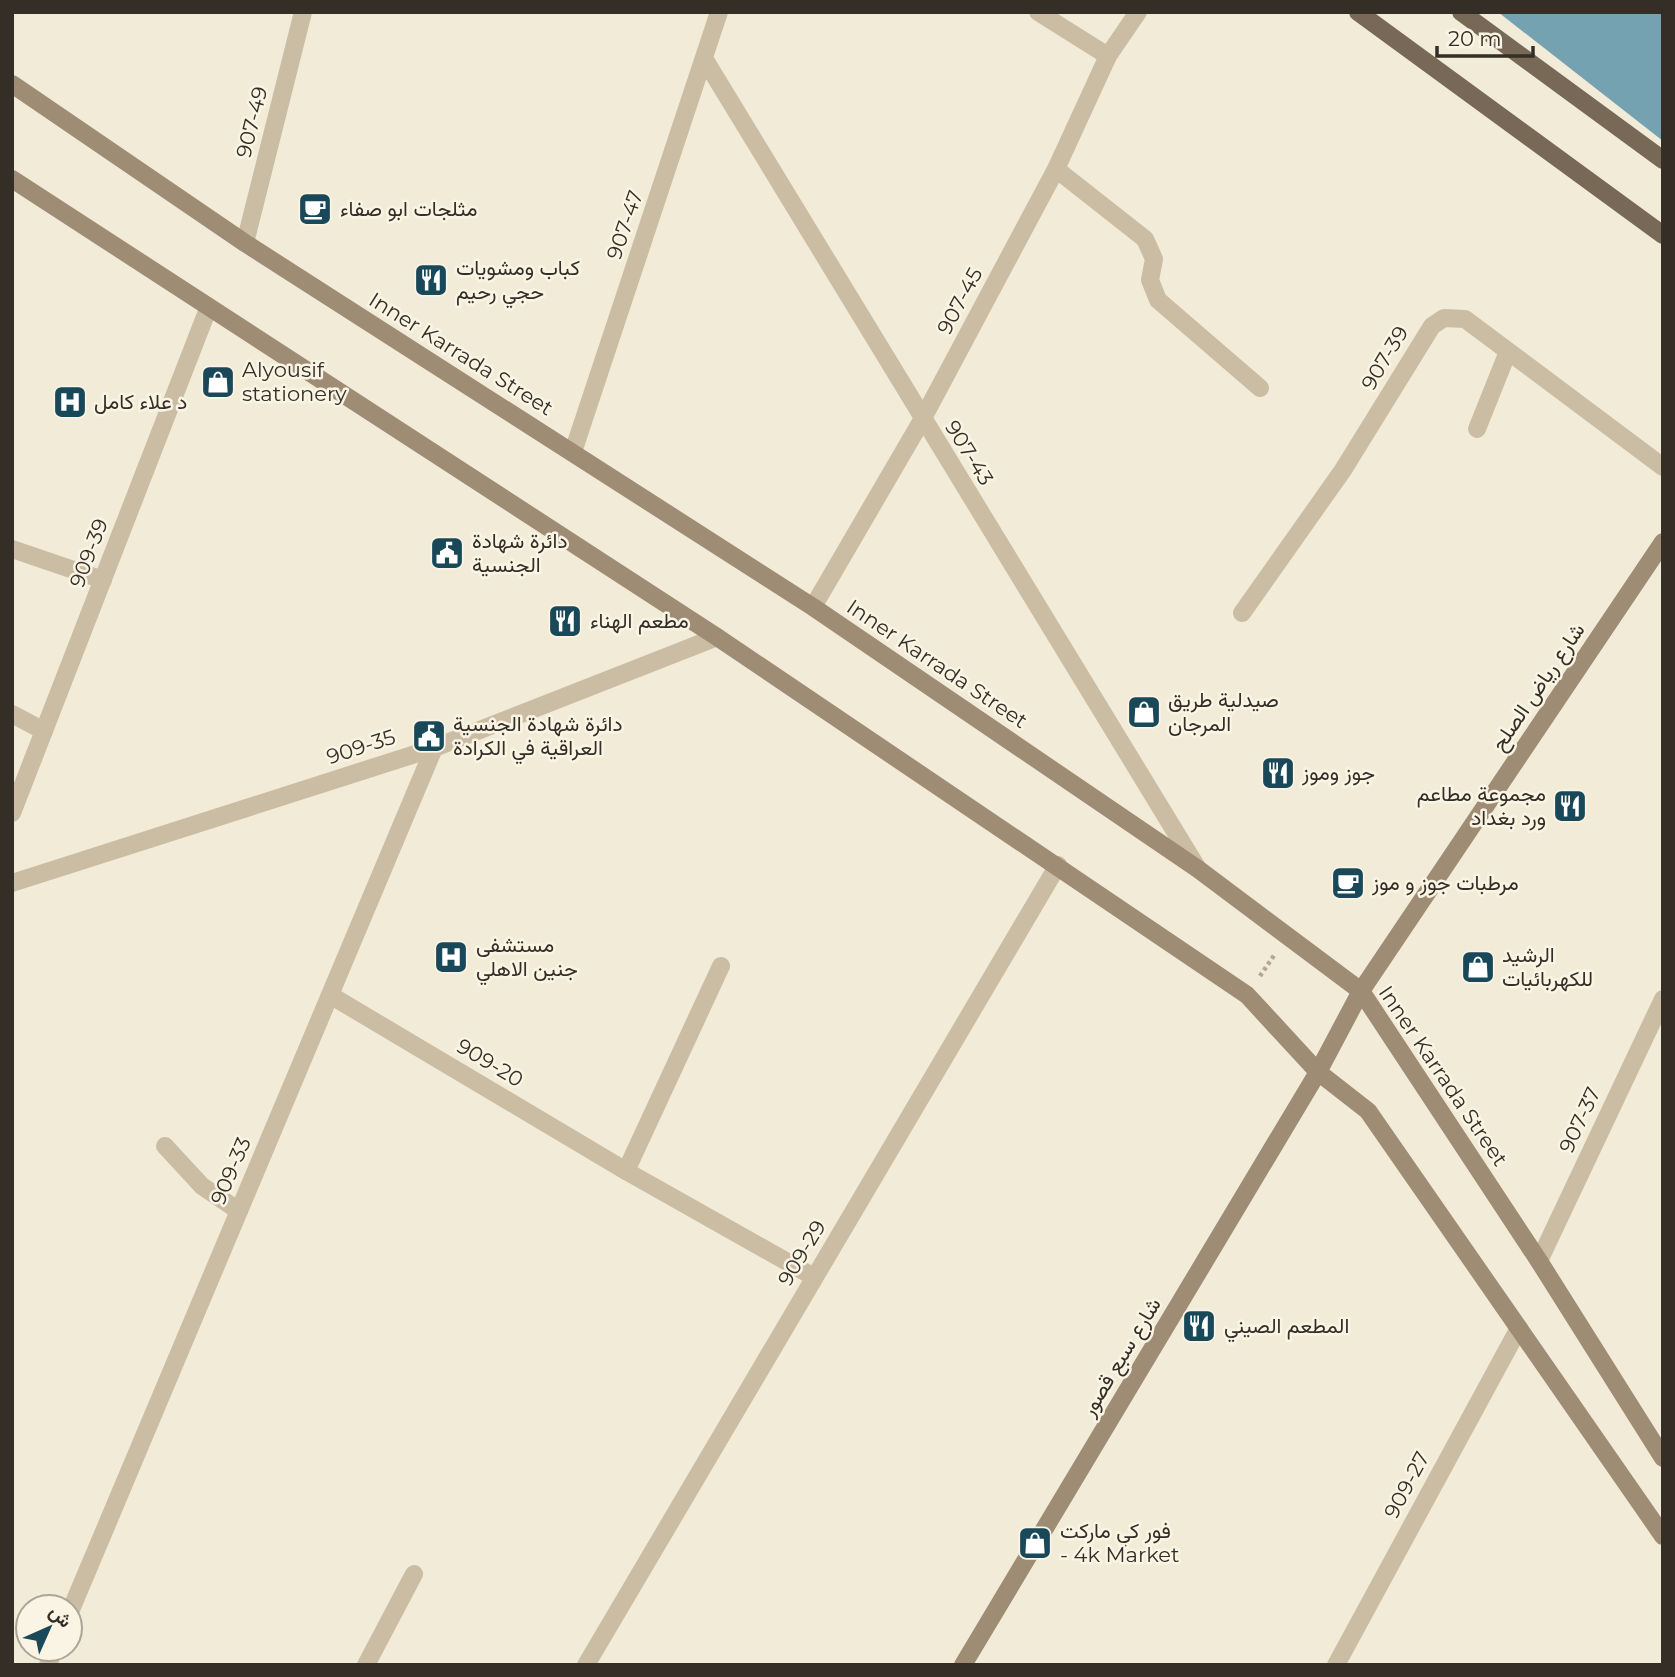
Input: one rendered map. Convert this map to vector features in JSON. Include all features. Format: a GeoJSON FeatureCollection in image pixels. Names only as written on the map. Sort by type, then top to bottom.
{"type":"FeatureCollection","features":[{"type":"Feature","properties":{"kind":"main road"},"geometry":{"type":"LineString","coordinates":[[1358,12],[1663,235]]}},
{"type":"Feature","properties":{"kind":"main road"},"geometry":{"type":"LineString","coordinates":[[1461,12],[1663,160]]}},
{"type":"Feature","properties":{"kind":"main road","name":"Inner Karrada Street"},"geometry":{"type":"LineString","coordinates":[[12,84],[245,243],[813,607],[1198,869],[1361,992],[1539,1261],[1663,1458]]}},
{"type":"Feature","properties":{"kind":"main road"},"geometry":{"type":"LineString","coordinates":[[12,179],[717,638],[1058,865],[1247,995],[1318,1072],[1368,1111],[1663,1536]]}},
{"type":"Feature","properties":{"kind":"main road","name":"شارع رياض الصلح"},"geometry":{"type":"LineString","coordinates":[[1318,1072],[1361,992],[1663,542]]}},
{"type":"Feature","properties":{"kind":"main road","name":"شارع سبع قصور"},"geometry":{"type":"LineString","coordinates":[[963,1665],[1318,1072]]}},
{"type":"Feature","properties":{"kind":"street","name":"907-49"},"geometry":{"type":"LineString","coordinates":[[245,243],[303,12]]}},
{"type":"Feature","properties":{"kind":"street","name":"907-47"},"geometry":{"type":"LineString","coordinates":[[573,452],[719,12]]}},
{"type":"Feature","properties":{"kind":"street"},"geometry":{"type":"LineString","coordinates":[[1038,12],[1108,56]]}},
{"type":"Feature","properties":{"kind":"street","name":"907-45"},"geometry":{"type":"LineString","coordinates":[[813,607],[922,420],[1056,169],[1108,56],[1138,12]]}},
{"type":"Feature","properties":{"kind":"street","name":"907-43"},"geometry":{"type":"LineString","coordinates":[[705,60],[1198,869]]}},
{"type":"Feature","properties":{"kind":"street"},"geometry":{"type":"LineString","coordinates":[[1056,169],[1145,239],[1154,259],[1150,280],[1158,300],[1259,388]]}},
{"type":"Feature","properties":{"kind":"street","name":"909-39"},"geometry":{"type":"LineString","coordinates":[[12,813],[208,309]]}},
{"type":"Feature","properties":{"kind":"street","name":"907-39"},"geometry":{"type":"LineString","coordinates":[[1242,613],[1343,470],[1432,326],[1444,317],[1465,319],[1507,354],[1663,467]]}},
{"type":"Feature","properties":{"kind":"street"},"geometry":{"type":"LineString","coordinates":[[1477,429],[1507,354]]}},
{"type":"Feature","properties":{"kind":"street"},"geometry":{"type":"LineString","coordinates":[[12,549],[103,580]]}},
{"type":"Feature","properties":{"kind":"street","name":"909-35"},"geometry":{"type":"LineString","coordinates":[[12,883],[434,748],[717,638]]}},
{"type":"Feature","properties":{"kind":"street"},"geometry":{"type":"LineString","coordinates":[[12,714],[44,731]]}},
{"type":"Feature","properties":{"kind":"street","name":"909-33"},"geometry":{"type":"LineString","coordinates":[[78,1593],[434,748]]}},
{"type":"Feature","properties":{"kind":"street","name":"909-29"},"geometry":{"type":"LineString","coordinates":[[586,1665],[1058,865]]}},
{"type":"Feature","properties":{"kind":"street"},"geometry":{"type":"LineString","coordinates":[[626,1171],[721,967]]}},
{"type":"Feature","properties":{"kind":"street","name":"909-20"},"geometry":{"type":"LineString","coordinates":[[330,995],[626,1171],[814,1277]]}},
{"type":"Feature","properties":{"kind":"street","name":"907-37"},"geometry":{"type":"LineString","coordinates":[[1539,1261],[1663,999]]}},
{"type":"Feature","properties":{"kind":"street"},"geometry":{"type":"LineString","coordinates":[[165,1146],[202,1186],[239,1211]]}},
{"type":"Feature","properties":{"kind":"street","name":"909-27"},"geometry":{"type":"LineString","coordinates":[[1336,1665],[1518,1328]]}},
{"type":"Feature","properties":{"kind":"street"},"geometry":{"type":"LineString","coordinates":[[366,1665],[414,1574]]}},
{"type":"Feature","properties":{"kind":"path"},"geometry":{"type":"LineString","coordinates":[[1247,995],[1287,936]]}},
{"type":"Feature","properties":{"kind":"water"},"geometry":{"type":"Polygon","coordinates":[[[1498,12],[1663,12],[1663,141],[1498,12]]]}},
{"type":"Feature","properties":{"kind":"place","name":"مثلجات ابو صفاء"},"geometry":{"type":"Point","coordinates":[315,209]}},
{"type":"Feature","properties":{"kind":"place","name":"كباب ومشويات حجي رحيم"},"geometry":{"type":"Point","coordinates":[431,280]}},
{"type":"Feature","properties":{"kind":"place","name":"Alyousif stationery"},"geometry":{"type":"Point","coordinates":[218,382]}},
{"type":"Feature","properties":{"kind":"place","name":"د علاء كامل"},"geometry":{"type":"Point","coordinates":[70,402]}},
{"type":"Feature","properties":{"kind":"place","name":"دائرة شهادة الجنسية"},"geometry":{"type":"Point","coordinates":[447,553]}},
{"type":"Feature","properties":{"kind":"place","name":"مطعم الهناء"},"geometry":{"type":"Point","coordinates":[565,621]}},
{"type":"Feature","properties":{"kind":"place","name":"صيدلية طريق المرجان"},"geometry":{"type":"Point","coordinates":[1144,712]}},
{"type":"Feature","properties":{"kind":"place","name":"دائرة شهادة الجنسية العراقية في الكرادة"},"geometry":{"type":"Point","coordinates":[429,736]}},
{"type":"Feature","properties":{"kind":"place","name":"جوز وموز"},"geometry":{"type":"Point","coordinates":[1278,773]}},
{"type":"Feature","properties":{"kind":"place","name":"مجموعة مطاعم ورد بغداد"},"geometry":{"type":"Point","coordinates":[1570,806]}},
{"type":"Feature","properties":{"kind":"place","name":"مرطبات جوز و موز"},"geometry":{"type":"Point","coordinates":[1348,883]}},
{"type":"Feature","properties":{"kind":"place","name":"مستشفى جنين الاهلي"},"geometry":{"type":"Point","coordinates":[451,957]}},
{"type":"Feature","properties":{"kind":"place","name":"الرشيد للكهربائيات"},"geometry":{"type":"Point","coordinates":[1478,967]}},
{"type":"Feature","properties":{"kind":"place","name":"المطعم الصيني"},"geometry":{"type":"Point","coordinates":[1199,1326]}},
{"type":"Feature","properties":{"kind":"place","name":"فور كي ماركت - 4k Market"},"geometry":{"type":"Point","coordinates":[1035,1543]}}]}
